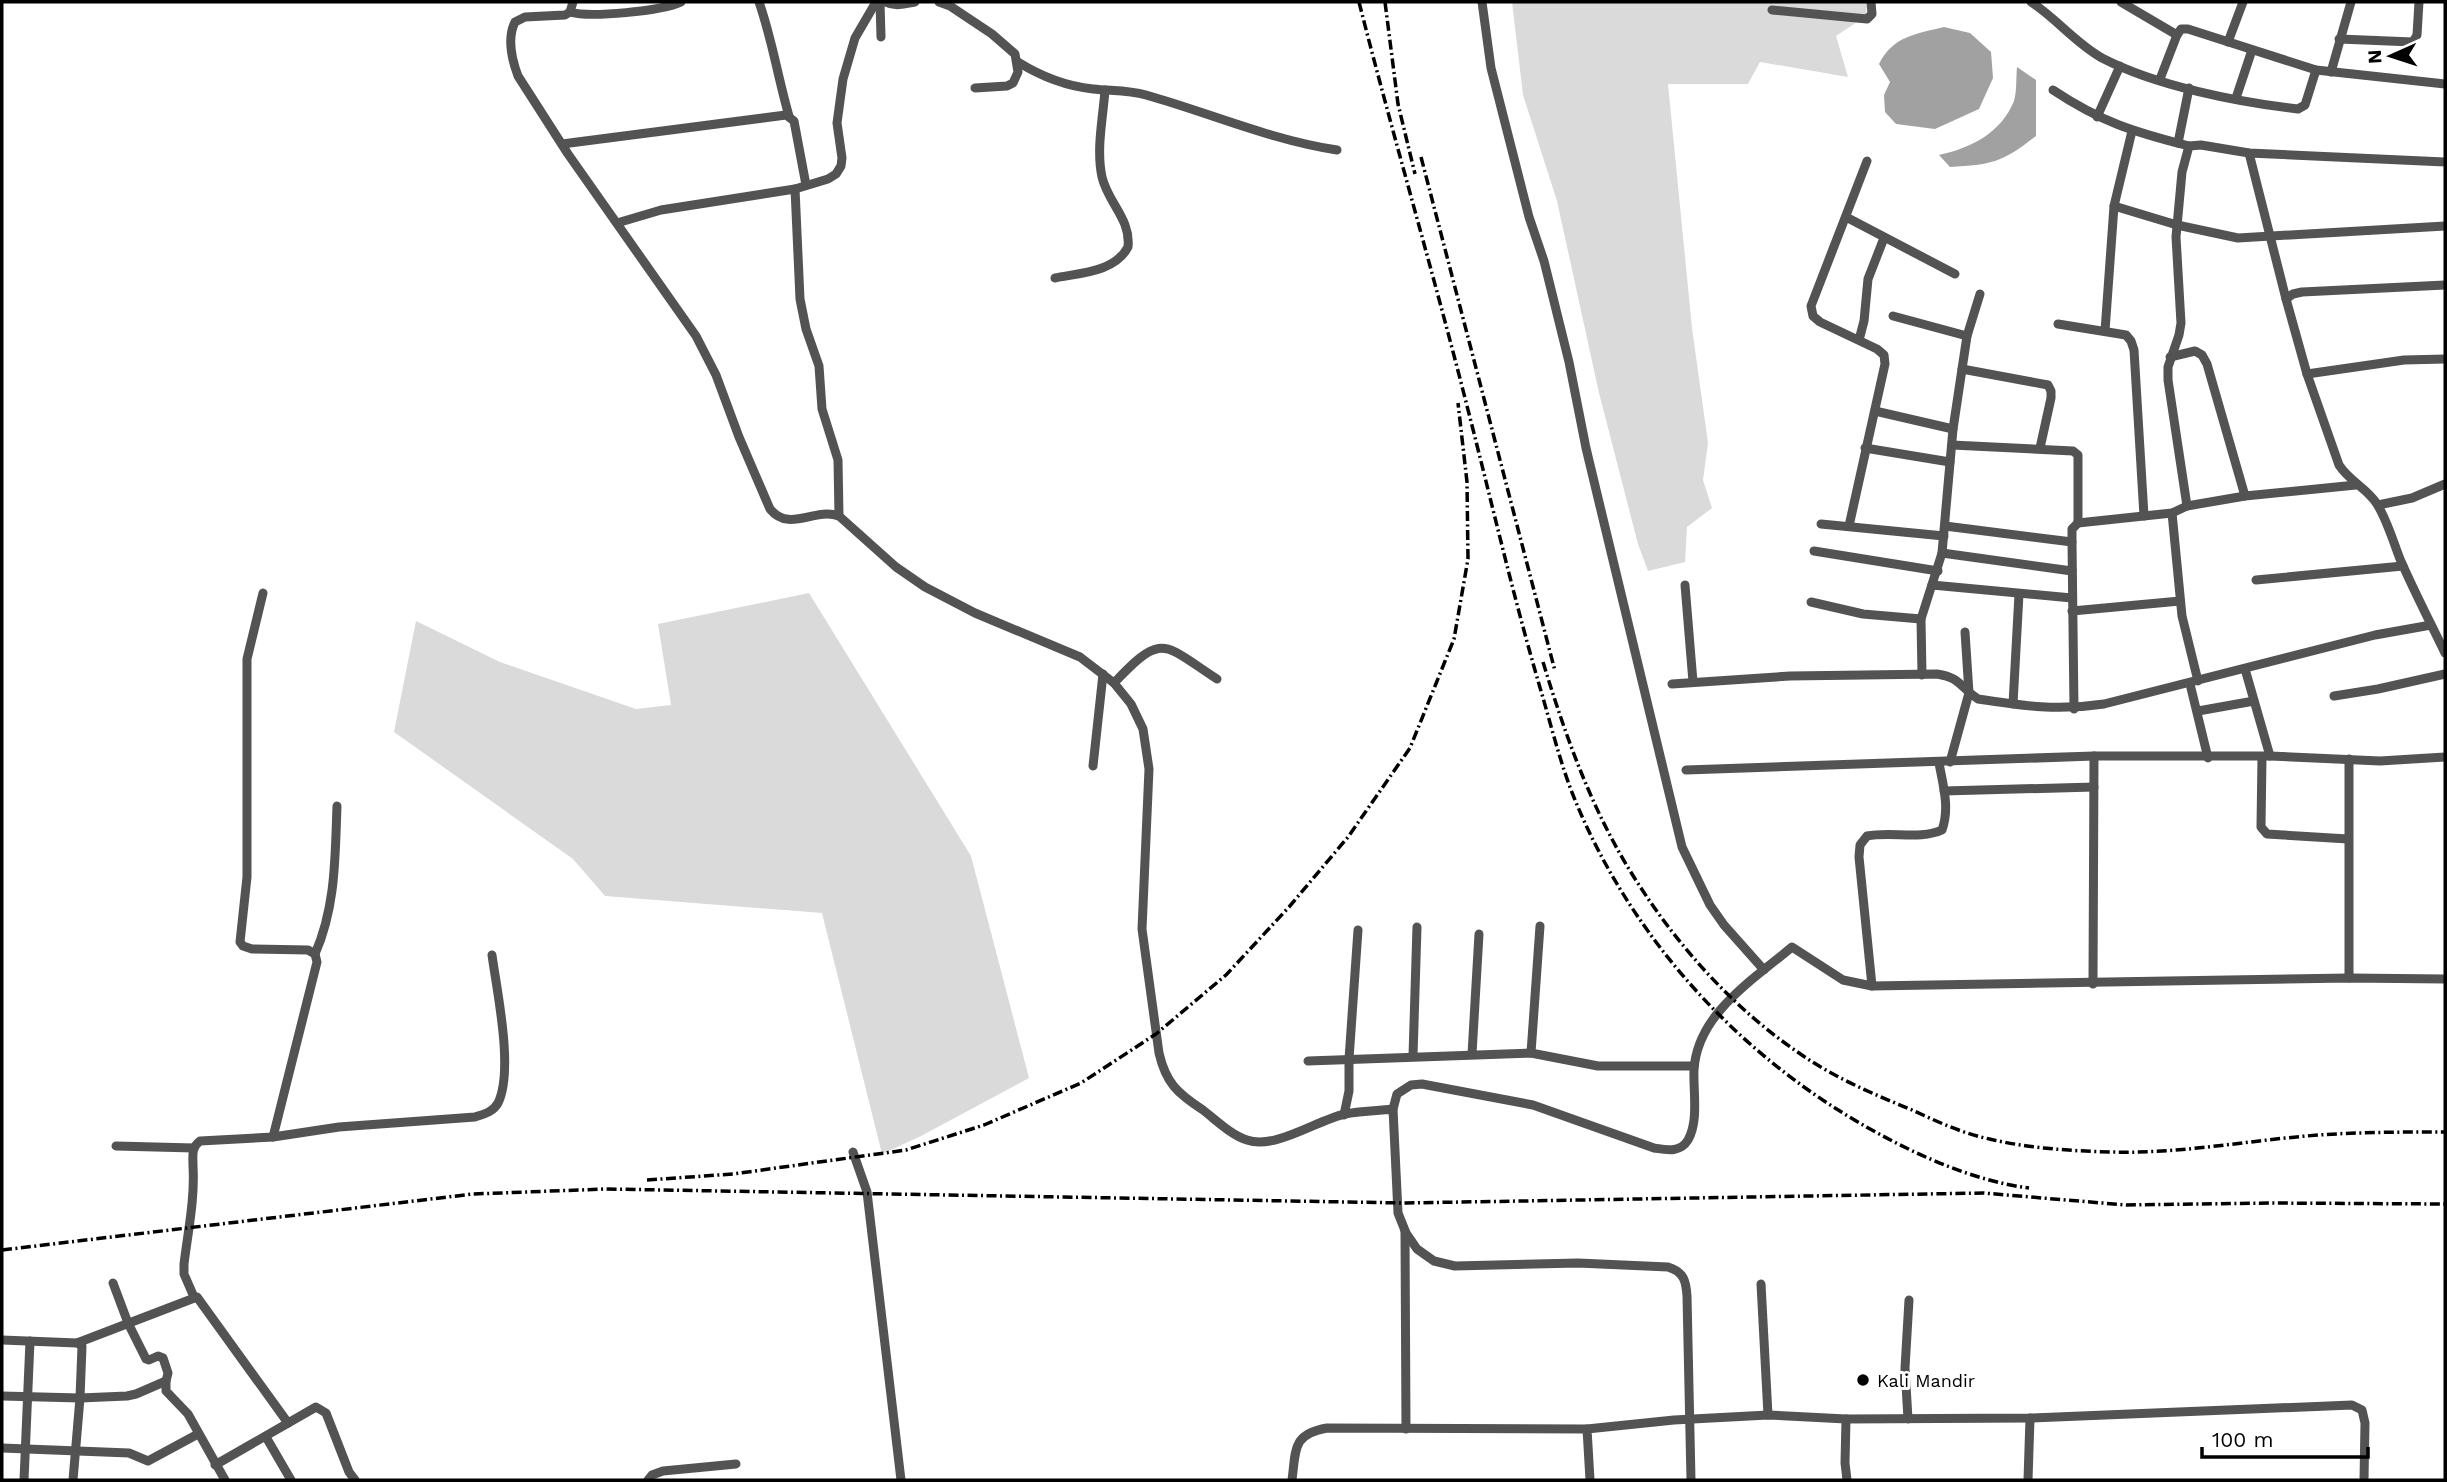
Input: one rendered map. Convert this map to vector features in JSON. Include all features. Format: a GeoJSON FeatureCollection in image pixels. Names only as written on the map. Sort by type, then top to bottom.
{"type":"FeatureCollection","features":[{"type":"Feature","properties":{"kind":"street"},"geometry":{"type":"LineString","coordinates":[[570,12],[573,2]]}},
{"type":"Feature","properties":{"kind":"street"},"geometry":{"type":"LineString","coordinates":[[681,2],[656,8],[596,15],[570,12],[565,15],[525,17],[515,22],[511,31],[512,61],[518,76],[562,144],[696,336],[716,375],[770,509],[788,521],[826,513],[839,516],[896,567],[925,587],[975,612],[1080,657],[1114,683],[1131,704],[1143,729],[1149,769],[1142,929],[1158,1053],[1169,1082],[1182,1096],[1240,1137],[1259,1143],[1344,1115],[1393,1109]]}},
{"type":"Feature","properties":{"kind":"street"},"geometry":{"type":"LineString","coordinates":[[759,2],[770,33],[774,62],[789,116],[794,121],[806,186]]}},
{"type":"Feature","properties":{"kind":"street"},"geometry":{"type":"LineString","coordinates":[[880,2],[901,5],[915,2]]}},
{"type":"Feature","properties":{"kind":"street"},"geometry":{"type":"LineString","coordinates":[[880,2],[881,37]]}},
{"type":"Feature","properties":{"kind":"street"},"geometry":{"type":"LineString","coordinates":[[617,223],[661,210],[806,186],[836,174],[841,166],[837,123],[843,79],[855,37],[880,2]]}},
{"type":"Feature","properties":{"kind":"street"},"geometry":{"type":"LineString","coordinates":[[939,2],[950,6],[1003,42],[1015,54],[1018,72],[1013,83],[1007,86],[975,88]]}},
{"type":"Feature","properties":{"kind":"street"},"geometry":{"type":"LineString","coordinates":[[1482,2],[1491,68],[1528,217],[1544,261],[1569,362],[1586,448],[1682,847],[1710,905],[1724,925],[1765,970]]}},
{"type":"Feature","properties":{"kind":"street"},"geometry":{"type":"LineString","coordinates":[[1772,10],[1867,19],[1872,14],[1871,2]]}},
{"type":"Feature","properties":{"kind":"street"},"geometry":{"type":"LineString","coordinates":[[2031,2],[2083,46],[2120,66],[2189,88],[2298,109],[2305,105],[2316,69]]}},
{"type":"Feature","properties":{"kind":"street"},"geometry":{"type":"LineString","coordinates":[[2121,2],[2177,35]]}},
{"type":"Feature","properties":{"kind":"street"},"geometry":{"type":"LineString","coordinates":[[2228,42],[2243,2]]}},
{"type":"Feature","properties":{"kind":"street"},"geometry":{"type":"LineString","coordinates":[[2331,72],[2351,2]]}},
{"type":"Feature","properties":{"kind":"street"},"geometry":{"type":"LineString","coordinates":[[2339,39],[2413,43],[2417,35],[2419,2]]}},
{"type":"Feature","properties":{"kind":"street"},"geometry":{"type":"LineString","coordinates":[[2160,79],[2177,35],[2181,29],[2188,29],[2316,69],[2445,84]]}},
{"type":"Feature","properties":{"kind":"street"},"geometry":{"type":"LineString","coordinates":[[2236,98],[2252,50]]}},
{"type":"Feature","properties":{"kind":"street"},"geometry":{"type":"LineString","coordinates":[[1018,62],[1053,81],[1142,94],[1265,134],[1300,144],[1337,150]]}},
{"type":"Feature","properties":{"kind":"street"},"geometry":{"type":"LineString","coordinates":[[2097,117],[2120,66]]}},
{"type":"Feature","properties":{"kind":"street"},"geometry":{"type":"LineString","coordinates":[[2178,143],[2189,88]]}},
{"type":"Feature","properties":{"kind":"street"},"geometry":{"type":"LineString","coordinates":[[1055,278],[1095,270],[1117,261],[1128,247],[1127,228],[1102,178],[1100,155],[1105,90]]}},
{"type":"Feature","properties":{"kind":"street"},"geometry":{"type":"LineString","coordinates":[[2053,90],[2097,117],[2132,131],[2189,146],[2201,145],[2249,153],[2445,162]]}},
{"type":"Feature","properties":{"kind":"street"},"geometry":{"type":"LineString","coordinates":[[562,144],[789,116]]}},
{"type":"Feature","properties":{"kind":"street"},"geometry":{"type":"LineString","coordinates":[[2105,331],[2114,206],[2132,131]]}},
{"type":"Feature","properties":{"kind":"street"},"geometry":{"type":"LineString","coordinates":[[2187,506],[2168,380],[2170,357],[2181,323],[2175,254],[2182,172],[2189,146]]}},
{"type":"Feature","properties":{"kind":"street"},"geometry":{"type":"LineString","coordinates":[[2249,153],[2306,374],[2339,465],[2378,505],[2403,566],[2445,653]]}},
{"type":"Feature","properties":{"kind":"street"},"geometry":{"type":"LineString","coordinates":[[1849,526],[1885,364],[1884,355],[1859,340],[1820,323],[1813,316],[1811,306],[1867,161]]}},
{"type":"Feature","properties":{"kind":"street"},"geometry":{"type":"LineString","coordinates":[[795,188],[800,299],[818,366],[822,409],[838,460],[839,516]]}},
{"type":"Feature","properties":{"kind":"street"},"geometry":{"type":"LineString","coordinates":[[2114,206],[2228,237],[2445,226]]}},
{"type":"Feature","properties":{"kind":"street"},"geometry":{"type":"LineString","coordinates":[[1846,216],[1955,274]]}},
{"type":"Feature","properties":{"kind":"street"},"geometry":{"type":"LineString","coordinates":[[1859,340],[1864,321],[1868,278],[1884,237]]}},
{"type":"Feature","properties":{"kind":"street"},"geometry":{"type":"LineString","coordinates":[[2286,299],[2293,293],[2302,292],[2445,285]]}},
{"type":"Feature","properties":{"kind":"street"},"geometry":{"type":"LineString","coordinates":[[1922,675],[1922,619],[1942,554],[1953,429],[1967,336],[1980,294]]}},
{"type":"Feature","properties":{"kind":"street"},"geometry":{"type":"LineString","coordinates":[[1893,316],[1967,336]]}},
{"type":"Feature","properties":{"kind":"street"},"geometry":{"type":"LineString","coordinates":[[2058,324],[2126,335],[2131,341],[2134,350],[2144,516]]}},
{"type":"Feature","properties":{"kind":"street"},"geometry":{"type":"LineString","coordinates":[[2170,357],[2195,351],[2202,355],[2245,496]]}},
{"type":"Feature","properties":{"kind":"street"},"geometry":{"type":"LineString","coordinates":[[2306,374],[2404,360],[2445,359]]}},
{"type":"Feature","properties":{"kind":"street"},"geometry":{"type":"LineString","coordinates":[[1962,369],[2048,385],[2051,398],[2040,448]]}},
{"type":"Feature","properties":{"kind":"street"},"geometry":{"type":"LineString","coordinates":[[1875,411],[1953,429]]}},
{"type":"Feature","properties":{"kind":"street"},"geometry":{"type":"LineString","coordinates":[[1952,445],[2040,448],[2073,451],[2078,455],[2078,523],[2073,529],[2072,542],[2074,709]]}},
{"type":"Feature","properties":{"kind":"street"},"geometry":{"type":"LineString","coordinates":[[1865,448],[1950,462]]}},
{"type":"Feature","properties":{"kind":"street"},"geometry":{"type":"LineString","coordinates":[[2378,505],[2412,498],[2445,484]]}},
{"type":"Feature","properties":{"kind":"street"},"geometry":{"type":"LineString","coordinates":[[2078,523],[2172,513],[2187,506],[2245,496],[2356,485]]}},
{"type":"Feature","properties":{"kind":"street"},"geometry":{"type":"LineString","coordinates":[[2172,513],[2180,601],[2208,758]]}},
{"type":"Feature","properties":{"kind":"street"},"geometry":{"type":"LineString","coordinates":[[1821,524],[2072,542]]}},
{"type":"Feature","properties":{"kind":"street"},"geometry":{"type":"LineString","coordinates":[[1814,551],[1938,571]]}},
{"type":"Feature","properties":{"kind":"street"},"geometry":{"type":"LineString","coordinates":[[1942,554],[2072,571]]}},
{"type":"Feature","properties":{"kind":"street"},"geometry":{"type":"LineString","coordinates":[[2256,580],[2403,566]]}},
{"type":"Feature","properties":{"kind":"street"},"geometry":{"type":"LineString","coordinates":[[1685,585],[1693,682]]}},
{"type":"Feature","properties":{"kind":"street"},"geometry":{"type":"LineString","coordinates":[[1933,585],[2072,598]]}},
{"type":"Feature","properties":{"kind":"street"},"geometry":{"type":"LineString","coordinates":[[263,593],[247,659],[247,877],[240,942],[252,949],[304,949],[316,954]]}},
{"type":"Feature","properties":{"kind":"street"},"geometry":{"type":"LineString","coordinates":[[2013,704],[2019,594]]}},
{"type":"Feature","properties":{"kind":"street"},"geometry":{"type":"LineString","coordinates":[[2072,611],[2180,601]]}},
{"type":"Feature","properties":{"kind":"street"},"geometry":{"type":"LineString","coordinates":[[1811,602],[1863,614],[1922,619]]}},
{"type":"Feature","properties":{"kind":"street"},"geometry":{"type":"LineString","coordinates":[[1672,684],[1790,676],[1937,674],[1957,679],[1978,699],[2052,709],[2074,709],[2194,683],[2375,635],[2431,625]]}},
{"type":"Feature","properties":{"kind":"street"},"geometry":{"type":"LineString","coordinates":[[1950,762],[1969,693],[1965,632]]}},
{"type":"Feature","properties":{"kind":"street"},"geometry":{"type":"LineString","coordinates":[[1114,683],[1136,660],[1159,647],[1172,649],[1217,678]]}},
{"type":"Feature","properties":{"kind":"street"},"geometry":{"type":"LineString","coordinates":[[2245,669],[2266,757],[2261,827],[2267,834],[2348,839]]}},
{"type":"Feature","properties":{"kind":"street"},"geometry":{"type":"LineString","coordinates":[[1093,766],[1103,674]]}},
{"type":"Feature","properties":{"kind":"street"},"geometry":{"type":"LineString","coordinates":[[2334,696],[2445,674]]}},
{"type":"Feature","properties":{"kind":"street"},"geometry":{"type":"LineString","coordinates":[[2198,711],[2254,701]]}},
{"type":"Feature","properties":{"kind":"street"},"geometry":{"type":"LineString","coordinates":[[2094,757],[2094,984]]}},
{"type":"Feature","properties":{"kind":"street"},"geometry":{"type":"LineString","coordinates":[[1686,770],[2094,757],[2266,757],[2406,761],[2445,757]]}},
{"type":"Feature","properties":{"kind":"street"},"geometry":{"type":"LineString","coordinates":[[2348,978],[2349,759]]}},
{"type":"Feature","properties":{"kind":"street"},"geometry":{"type":"LineString","coordinates":[[1872,986],[1860,845],[1867,836],[1879,833],[1934,834],[1942,830],[1946,820],[1939,763]]}},
{"type":"Feature","properties":{"kind":"street"},"geometry":{"type":"LineString","coordinates":[[1944,791],[2094,787]]}},
{"type":"Feature","properties":{"kind":"street"},"geometry":{"type":"LineString","coordinates":[[273,1137],[333,892],[337,806]]}},
{"type":"Feature","properties":{"kind":"street"},"geometry":{"type":"LineString","coordinates":[[1531,1053],[1540,926]]}},
{"type":"Feature","properties":{"kind":"street"},"geometry":{"type":"LineString","coordinates":[[1413,1056],[1417,927]]}},
{"type":"Feature","properties":{"kind":"street"},"geometry":{"type":"LineString","coordinates":[[1344,1115],[1349,1091],[1358,930]]}},
{"type":"Feature","properties":{"kind":"street"},"geometry":{"type":"LineString","coordinates":[[1472,1054],[1479,933]]}},
{"type":"Feature","properties":{"kind":"street"},"geometry":{"type":"LineString","coordinates":[[1691,1480],[1687,1296],[1686,1282],[1677,1270],[1668,1267],[1578,1263],[1455,1266],[1434,1261],[1417,1249],[1405,1230],[1396,1203],[1393,1109],[1397,1094],[1411,1085],[1440,1087],[1532,1105],[1654,1148],[1674,1150],[1683,1146],[1693,1125],[1694,1066],[1700,1042],[1718,1012],[1792,947],[1843,980],[1872,986],[2348,978],[2445,979]]}},
{"type":"Feature","properties":{"kind":"street"},"geometry":{"type":"LineString","coordinates":[[194,1297],[184,1269],[194,1191],[196,1144],[204,1140],[273,1137],[339,1127],[475,1117],[494,1109],[503,1083],[504,1051],[492,955]]}},
{"type":"Feature","properties":{"kind":"street"},"geometry":{"type":"LineString","coordinates":[[1308,1060],[1531,1053],[1598,1066],[1694,1066]]}},
{"type":"Feature","properties":{"kind":"street"},"geometry":{"type":"LineString","coordinates":[[116,1146],[194,1148]]}},
{"type":"Feature","properties":{"kind":"street"},"geometry":{"type":"LineString","coordinates":[[853,1152],[868,1202],[901,1480]]}},
{"type":"Feature","properties":{"kind":"street"},"geometry":{"type":"LineString","coordinates":[[1405,1230],[1406,1429]]}},
{"type":"Feature","properties":{"kind":"street"},"geometry":{"type":"LineString","coordinates":[[113,1283],[128,1323],[146,1359],[158,1356],[163,1358],[168,1373],[166,1391],[188,1414],[225,1480]]}},
{"type":"Feature","properties":{"kind":"street"},"geometry":{"type":"LineString","coordinates":[[1761,1284],[1768,1415]]}},
{"type":"Feature","properties":{"kind":"street"},"geometry":{"type":"LineString","coordinates":[[2,1340],[77,1343],[194,1297],[199,1298],[288,1423]]}},
{"type":"Feature","properties":{"kind":"street"},"geometry":{"type":"LineString","coordinates":[[1908,1419],[1905,1368],[1909,1300]]}},
{"type":"Feature","properties":{"kind":"street"},"geometry":{"type":"LineString","coordinates":[[24,1480],[30,1341]]}},
{"type":"Feature","properties":{"kind":"street"},"geometry":{"type":"LineString","coordinates":[[73,1480],[83,1349],[77,1343]]}},
{"type":"Feature","properties":{"kind":"street"},"geometry":{"type":"LineString","coordinates":[[2,1396],[80,1398],[136,1394],[166,1381]]}},
{"type":"Feature","properties":{"kind":"street"},"geometry":{"type":"LineString","coordinates":[[1292,1480],[1299,1441],[1305,1434],[1327,1429],[1587,1429],[1768,1415],[1846,1419],[2030,1418],[2352,1405],[2362,1410],[2365,1423],[2364,1480]]}},
{"type":"Feature","properties":{"kind":"street"},"geometry":{"type":"LineString","coordinates":[[215,1465],[316,1407],[323,1409],[349,1472],[355,1480]]}},
{"type":"Feature","properties":{"kind":"street"},"geometry":{"type":"LineString","coordinates":[[2028,1480],[2030,1418]]}},
{"type":"Feature","properties":{"kind":"street"},"geometry":{"type":"LineString","coordinates":[[1846,1419],[1847,1480]]}},
{"type":"Feature","properties":{"kind":"street"},"geometry":{"type":"LineString","coordinates":[[1587,1429],[1590,1480]]}},
{"type":"Feature","properties":{"kind":"street"},"geometry":{"type":"LineString","coordinates":[[2,1448],[129,1453],[148,1461],[198,1434]]}},
{"type":"Feature","properties":{"kind":"street"},"geometry":{"type":"LineString","coordinates":[[266,1437],[291,1480]]}},
{"type":"Feature","properties":{"kind":"street"},"geometry":{"type":"LineString","coordinates":[[648,1480],[652,1475],[663,1471],[736,1464]]}},
{"type":"Feature","properties":{"kind":"shaded area"},"geometry":{"type":"Polygon","coordinates":[[[1512,2],[1867,2],[1866,16],[1836,36],[1848,77],[1760,62],[1748,84],[1668,84],[1692,328],[1708,443],[1703,480],[1712,508],[1687,527],[1685,562],[1648,571],[1638,544],[1599,393],[1557,201],[1523,95],[1512,2]]]}},
{"type":"Feature","properties":{"kind":"shaded area"},"geometry":{"type":"Polygon","coordinates":[[[1944,27],[1970,33],[1991,52],[1993,78],[1979,109],[1935,129],[1896,124],[1885,112],[1884,95],[1890,82],[1879,64],[1898,42],[1915,34],[1944,27]]]}},
{"type":"Feature","properties":{"kind":"shaded area"},"geometry":{"type":"Polygon","coordinates":[[[2017,67],[2036,80],[2036,136],[2005,157],[1977,165],[1950,167],[1939,155],[1984,137],[2008,112],[2015,97],[2017,67]]]}},
{"type":"Feature","properties":{"kind":"shaded area"},"geometry":{"type":"Polygon","coordinates":[[[809,593],[971,856],[1029,1078],[882,1154],[822,913],[605,896],[573,859],[394,732],[416,621],[500,662],[636,709],[671,705],[658,624],[809,593]]]}},
{"type":"Feature","properties":{"kind":"railway"},"geometry":{"type":"LineString","coordinates":[[1359,2],[1556,743],[1573,795],[1619,888],[1680,972],[1752,1046],[1793,1079],[1856,1121],[1903,1147],[1979,1177],[2029,1188]]}},
{"type":"Feature","properties":{"kind":"railway"},"geometry":{"type":"LineString","coordinates":[[1385,2],[1398,104],[1415,174]]}},
{"type":"Feature","properties":{"kind":"railway"},"geometry":{"type":"LineString","coordinates":[[1421,157],[1555,671]]}},
{"type":"Feature","properties":{"kind":"railway"},"geometry":{"type":"LineString","coordinates":[[647,1180],[733,1174],[906,1150],[984,1125],[1081,1083],[1156,1034],[1226,975],[1289,907],[1348,837],[1410,748],[1454,639],[1468,559],[1467,482],[1458,403]]}},
{"type":"Feature","properties":{"kind":"railway"},"geometry":{"type":"LineString","coordinates":[[1543,662],[1572,750],[1596,807],[1625,862],[1657,911],[1693,957],[1733,999],[1776,1036],[1812,1062],[1839,1077],[1963,1132],[1997,1141],[2047,1148],[2139,1152],[2319,1135],[2445,1132]]}},
{"type":"Feature","properties":{"kind":"railway"},"geometry":{"type":"LineString","coordinates":[[2,1250],[473,1194],[606,1189],[1406,1203],[1983,1193],[2126,1205],[2445,1204]]}},
{"type":"Feature","properties":{"kind":"place","name":"Kali Mandir"},"geometry":{"type":"Point","coordinates":[1863,1380]}}]}
